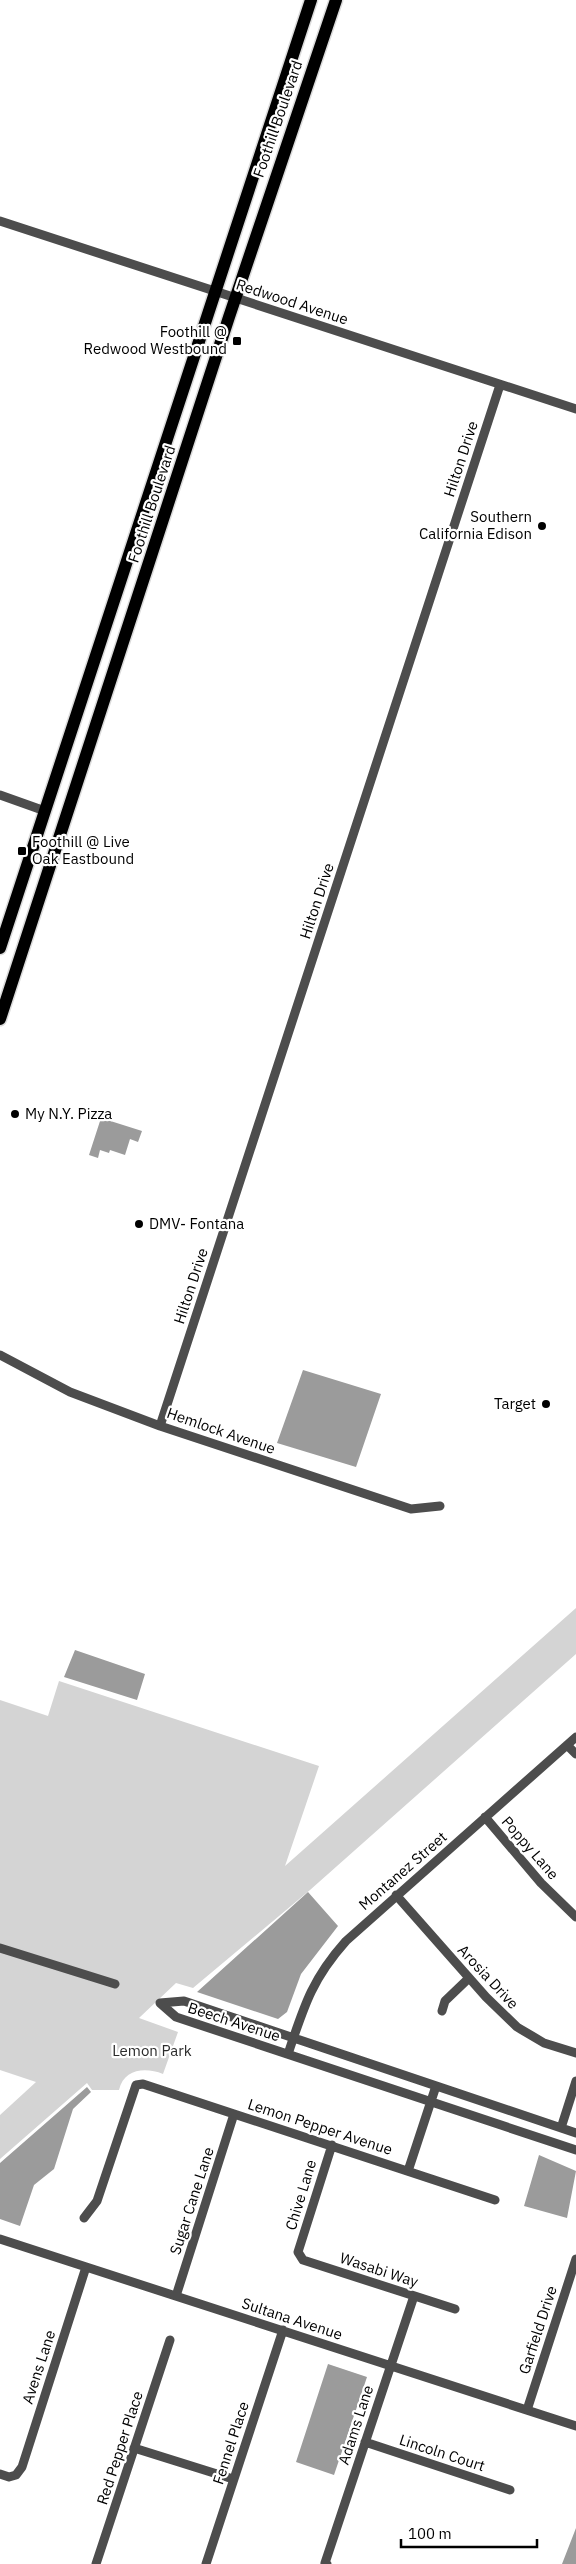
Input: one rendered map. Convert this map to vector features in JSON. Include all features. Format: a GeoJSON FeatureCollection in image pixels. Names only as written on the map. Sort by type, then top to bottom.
{"type":"FeatureCollection","features":[{"type":"Feature","properties":{"kind":"main road","name":"Foothill Boulevard"},"geometry":{"type":"LineString","coordinates":[[0,948],[311,0]]}},
{"type":"Feature","properties":{"kind":"main road","name":"Foothill Boulevard"},"geometry":{"type":"LineString","coordinates":[[0,1019],[235,298],[336,0]]}},
{"type":"Feature","properties":{"kind":"street","name":"Redwood Avenue"},"geometry":{"type":"LineString","coordinates":[[0,220],[576,409]]}},
{"type":"Feature","properties":{"kind":"street","name":"Hilton Drive"},"geometry":{"type":"LineString","coordinates":[[160,1426],[500,385]]}},
{"type":"Feature","properties":{"kind":"street"},"geometry":{"type":"LineString","coordinates":[[0,795],[45,811]]}},
{"type":"Feature","properties":{"kind":"street","name":"Hemlock Avenue"},"geometry":{"type":"LineString","coordinates":[[0,1354],[70,1392],[160,1426],[411,1509],[440,1506]]}},
{"type":"Feature","properties":{"kind":"street","name":"Montanez Street"},"geometry":{"type":"LineString","coordinates":[[288,2054],[311,1988],[322,1969],[346,1941],[576,1738]]}},
{"type":"Feature","properties":{"kind":"street"},"geometry":{"type":"LineString","coordinates":[[568,1745],[576,1754]]}},
{"type":"Feature","properties":{"kind":"street","name":"Poppy Lane"},"geometry":{"type":"LineString","coordinates":[[485,1817],[541,1883],[576,1917]]}},
{"type":"Feature","properties":{"kind":"street","name":"Arosia Drive"},"geometry":{"type":"LineString","coordinates":[[396,1895],[469,1978],[517,2027],[544,2043],[576,2053]]}},
{"type":"Feature","properties":{"kind":"street"},"geometry":{"type":"LineString","coordinates":[[0,1948],[115,1984]]}},
{"type":"Feature","properties":{"kind":"street"},"geometry":{"type":"LineString","coordinates":[[442,2011],[445,2001],[469,1978]]}},
{"type":"Feature","properties":{"kind":"street","name":"Beech Avenue"},"geometry":{"type":"LineString","coordinates":[[576,2133],[184,2002],[160,2004],[176,2017],[576,2150]]}},
{"type":"Feature","properties":{"kind":"street"},"geometry":{"type":"LineString","coordinates":[[561,2128],[576,2081]]}},
{"type":"Feature","properties":{"kind":"street","name":"Lemon Pepper Avenue"},"geometry":{"type":"LineString","coordinates":[[84,2218],[97,2200],[136,2085],[143,2084],[495,2200]]}},
{"type":"Feature","properties":{"kind":"street"},"geometry":{"type":"LineString","coordinates":[[408,2171],[436,2086]]}},
{"type":"Feature","properties":{"kind":"street","name":"Sugar Cane Lane"},"geometry":{"type":"LineString","coordinates":[[176,2296],[234,2114]]}},
{"type":"Feature","properties":{"kind":"street","name":"Chive Lane"},"geometry":{"type":"LineString","coordinates":[[298,2252],[332,2145]]}},
{"type":"Feature","properties":{"kind":"street","name":"Sultana Avenue"},"geometry":{"type":"LineString","coordinates":[[0,2239],[576,2426]]}},
{"type":"Feature","properties":{"kind":"street","name":"Wasabi Way"},"geometry":{"type":"LineString","coordinates":[[298,2252],[303,2260],[455,2309]]}},
{"type":"Feature","properties":{"kind":"street","name":"Garfield Drive"},"geometry":{"type":"LineString","coordinates":[[527,2410],[576,2259]]}},
{"type":"Feature","properties":{"kind":"street","name":"Avens Lane"},"geometry":{"type":"LineString","coordinates":[[0,2474],[9,2477],[16,2475],[22,2467],[86,2267]]}},
{"type":"Feature","properties":{"kind":"street","name":"Adams Lane"},"geometry":{"type":"LineString","coordinates":[[326,2564],[414,2296]]}},
{"type":"Feature","properties":{"kind":"street","name":"Fennel Place"},"geometry":{"type":"LineString","coordinates":[[206,2564],[282,2330]]}},
{"type":"Feature","properties":{"kind":"street","name":"Red Pepper Place"},"geometry":{"type":"LineString","coordinates":[[96,2564],[170,2340]]}},
{"type":"Feature","properties":{"kind":"street","name":"Lincoln Court"},"geometry":{"type":"LineString","coordinates":[[365,2442],[510,2490]]}},
{"type":"Feature","properties":{"kind":"street"},"geometry":{"type":"LineString","coordinates":[[134,2448],[233,2479]]}},
{"type":"Feature","properties":{"kind":"green space","name":"Lemon Park"},"geometry":{"type":"Polygon","coordinates":[[[576,1608],[576,1654],[310,1890],[193,1988],[176,1983],[139,2018],[178,2032],[163,2074],[142,2070],[130,2074],[125,2078],[119,2090],[92,2090],[87,2083],[0,2159],[0,2115],[36,2082],[0,2070],[0,1700],[48,1716],[59,1681],[319,1766],[285,1866],[576,1608]]]}},
{"type":"Feature","properties":{"kind":"shaded area"},"geometry":{"type":"Polygon","coordinates":[[[101,1118],[142,1131],[138,1142],[130,1139],[125,1155],[110,1150],[109,1153],[100,1150],[98,1158],[89,1155],[101,1118]]]}},
{"type":"Feature","properties":{"kind":"shaded area"},"geometry":{"type":"Polygon","coordinates":[[[303,1370],[381,1394],[356,1467],[277,1443],[303,1370]]]}},
{"type":"Feature","properties":{"kind":"shaded area"},"geometry":{"type":"Polygon","coordinates":[[[75,1650],[145,1674],[137,1700],[64,1677],[75,1650]]]}},
{"type":"Feature","properties":{"kind":"shaded area"},"geometry":{"type":"Polygon","coordinates":[[[308,1892],[338,1926],[301,1974],[287,2012],[278,2019],[197,1992],[308,1892]]]}},
{"type":"Feature","properties":{"kind":"shaded area"},"geometry":{"type":"Polygon","coordinates":[[[87,2087],[91,2092],[73,2109],[54,2169],[34,2185],[20,2226],[0,2219],[0,2163],[87,2087]]]}},
{"type":"Feature","properties":{"kind":"shaded area"},"geometry":{"type":"Polygon","coordinates":[[[539,2155],[576,2171],[567,2218],[524,2206],[539,2155]]]}},
{"type":"Feature","properties":{"kind":"shaded area"},"geometry":{"type":"Polygon","coordinates":[[[328,2364],[367,2377],[334,2475],[296,2462],[328,2364]]]}},
{"type":"Feature","properties":{"kind":"shaded area"},"geometry":{"type":"Polygon","coordinates":[[[576,2528],[576,2564],[562,2564],[576,2528]]]}},
{"type":"Feature","properties":{"kind":"place","name":"Foothill @ Redwood Westbound"},"geometry":{"type":"Point","coordinates":[237,341]}},
{"type":"Feature","properties":{"kind":"place","name":"Southern California Edison"},"geometry":{"type":"Point","coordinates":[542,526]}},
{"type":"Feature","properties":{"kind":"place","name":"Foothill @ Live Oak Eastbound"},"geometry":{"type":"Point","coordinates":[22,851]}},
{"type":"Feature","properties":{"kind":"place","name":"My N.Y. Pizza"},"geometry":{"type":"Point","coordinates":[15,1114]}},
{"type":"Feature","properties":{"kind":"place","name":"DMV- Fontana"},"geometry":{"type":"Point","coordinates":[139,1224]}},
{"type":"Feature","properties":{"kind":"place","name":"Target"},"geometry":{"type":"Point","coordinates":[546,1404]}}]}
